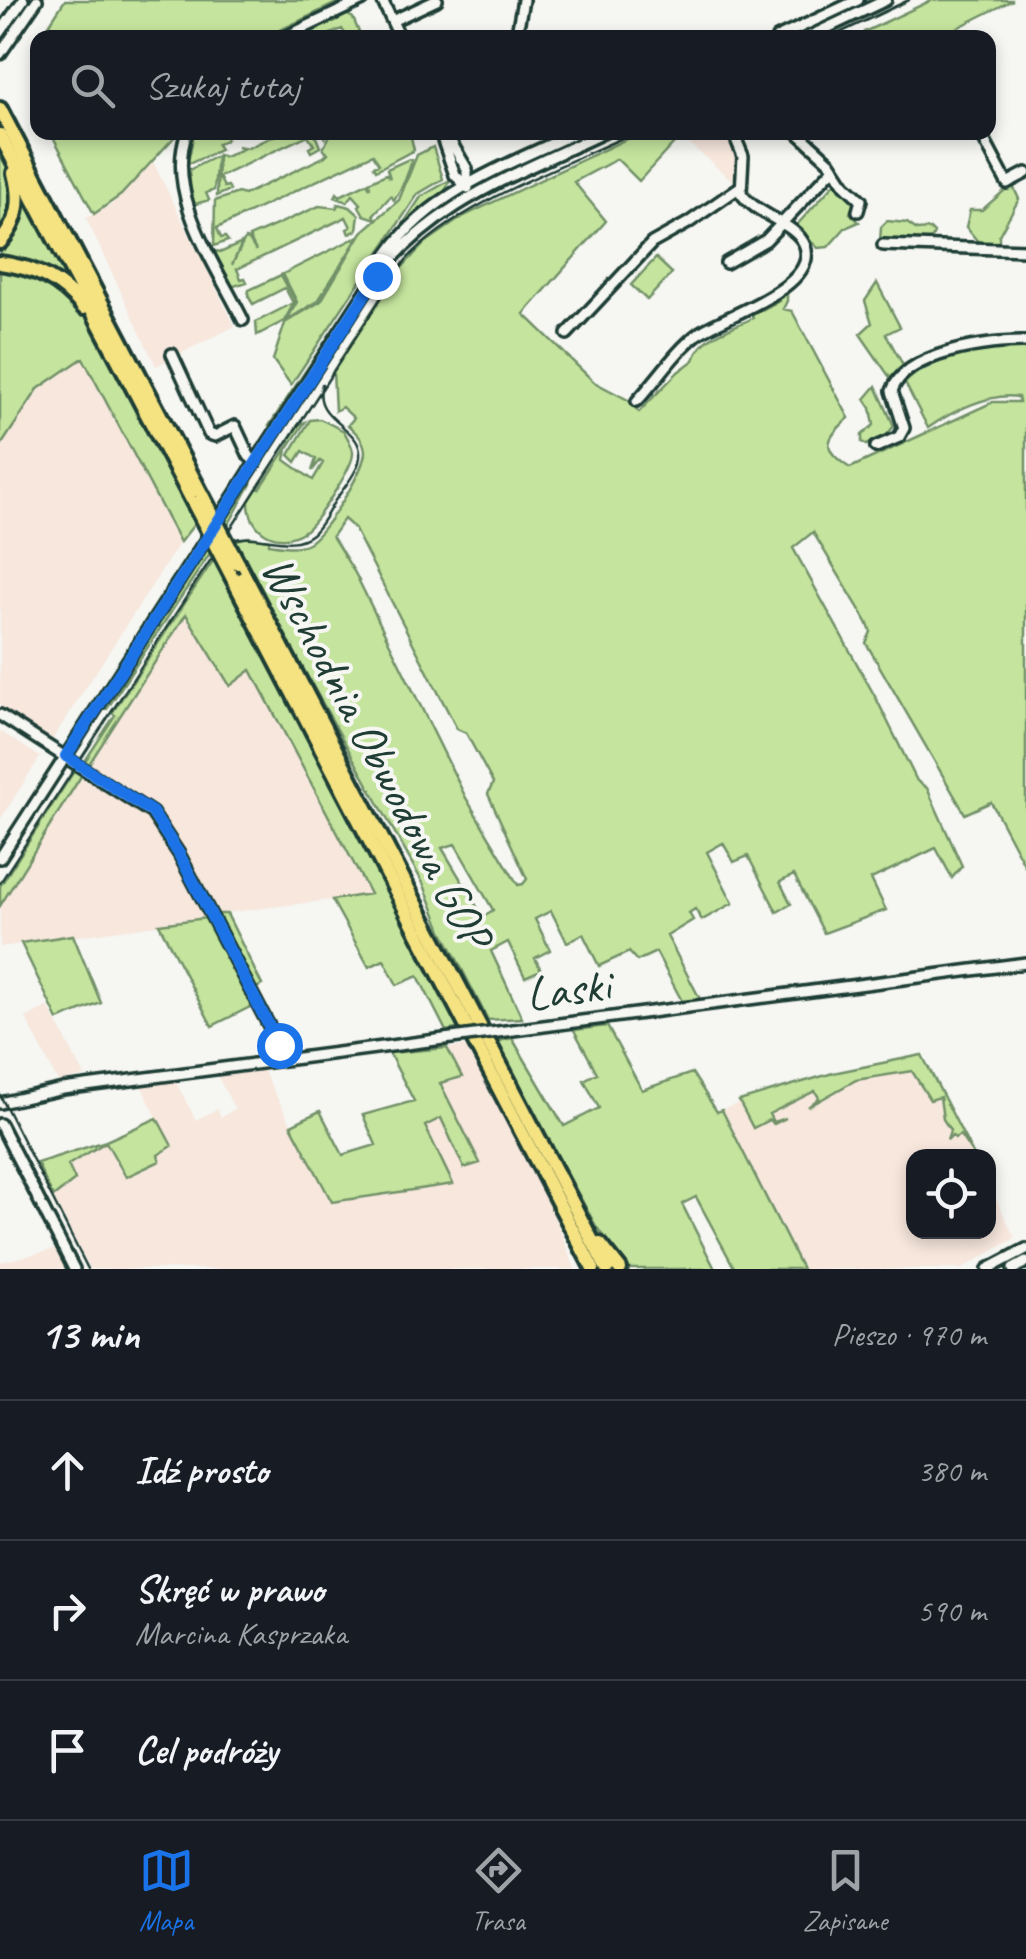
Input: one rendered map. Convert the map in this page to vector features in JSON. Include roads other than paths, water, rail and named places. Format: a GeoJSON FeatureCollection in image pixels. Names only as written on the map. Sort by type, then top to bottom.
{"type":"FeatureCollection","features":[{"type":"Feature","properties":{"kind":"highway","name":"Wschodnia Obwodowa GOP"},"geometry":{"type":"LineString","coordinates":[[0,109],[197,498],[607,1269]]}},
{"type":"Feature","properties":{"kind":"highway","name":"Wschodnia Obwodowa GOP"},"geometry":{"type":"LineString","coordinates":[[3,141],[197,498]]}},
{"type":"Feature","properties":{"kind":"highway"},"geometry":{"type":"LineString","coordinates":[[0,242],[9,232],[18,205],[17,186],[3,141]]}},
{"type":"Feature","properties":{"kind":"highway"},"geometry":{"type":"LineString","coordinates":[[0,263],[30,268],[56,279],[102,329]]}},
{"type":"Feature","properties":{"kind":"highway","name":"Wschodnia Obwodowa GOP"},"geometry":{"type":"LineString","coordinates":[[235,570],[593,1269]]}},
{"type":"Feature","properties":{"kind":"highway"},"geometry":{"type":"LineString","coordinates":[[567,1220],[582,1269]]}},
{"type":"Feature","properties":{"kind":"highway"},"geometry":{"type":"LineString","coordinates":[[588,1232],[620,1269]]}},
{"type":"Feature","properties":{"kind":"street"},"geometry":{"type":"LineString","coordinates":[[0,33],[23,0]]}},
{"type":"Feature","properties":{"kind":"street"},"geometry":{"type":"LineString","coordinates":[[0,54],[37,0]]}},
{"type":"Feature","properties":{"kind":"street"},"geometry":{"type":"LineString","coordinates":[[301,30],[363,0]]}},
{"type":"Feature","properties":{"kind":"street"},"geometry":{"type":"LineString","coordinates":[[382,0],[396,30]]}},
{"type":"Feature","properties":{"kind":"street"},"geometry":{"type":"LineString","coordinates":[[392,21],[418,4],[436,0]]}},
{"type":"Feature","properties":{"kind":"street"},"geometry":{"type":"LineString","coordinates":[[517,30],[523,0]]}},
{"type":"Feature","properties":{"kind":"street"},"geometry":{"type":"LineString","coordinates":[[794,30],[858,0]]}},
{"type":"Feature","properties":{"kind":"street"},"geometry":{"type":"LineString","coordinates":[[823,30],[886,0]]}},
{"type":"Feature","properties":{"kind":"street"},"geometry":{"type":"LineString","coordinates":[[186,140],[183,156],[187,202],[242,320]]}},
{"type":"Feature","properties":{"kind":"street"},"geometry":{"type":"LineString","coordinates":[[444,140],[455,175],[469,190]]}},
{"type":"Feature","properties":{"kind":"street"},"geometry":{"type":"LineString","coordinates":[[447,140],[467,170],[469,190]]}},
{"type":"Feature","properties":{"kind":"street"},"geometry":{"type":"LineString","coordinates":[[368,288],[416,233],[487,175],[561,140]]}},
{"type":"Feature","properties":{"kind":"street"},"geometry":{"type":"LineString","coordinates":[[0,858],[400,238],[446,198],[585,140]]}},
{"type":"Feature","properties":{"kind":"street"},"geometry":{"type":"LineString","coordinates":[[637,401],[699,333],[790,283],[804,263],[806,252],[800,238],[751,206],[740,187],[743,162],[736,140]]}},
{"type":"Feature","properties":{"kind":"street"},"geometry":{"type":"LineString","coordinates":[[805,140],[830,162],[861,200],[858,211]]}},
{"type":"Feature","properties":{"kind":"street"},"geometry":{"type":"LineString","coordinates":[[984,140],[1007,183],[1026,173]]}},
{"type":"Feature","properties":{"kind":"street"},"geometry":{"type":"LineString","coordinates":[[467,170],[487,175]]}},
{"type":"Feature","properties":{"kind":"street"},"geometry":{"type":"LineString","coordinates":[[726,262],[766,240],[834,170]]}},
{"type":"Feature","properties":{"kind":"street"},"geometry":{"type":"LineString","coordinates":[[446,198],[455,175]]}},
{"type":"Feature","properties":{"kind":"street"},"geometry":{"type":"LineString","coordinates":[[567,334],[652,243],[740,187]]}},
{"type":"Feature","properties":{"kind":"street"},"geometry":{"type":"LineString","coordinates":[[883,245],[1026,250]]}},
{"type":"Feature","properties":{"kind":"street"},"geometry":{"type":"LineString","coordinates":[[876,447],[899,437],[904,428],[892,391],[900,376],[965,346],[1026,342]]}},
{"type":"Feature","properties":{"kind":"street"},"geometry":{"type":"LineString","coordinates":[[172,354],[209,434],[215,436],[236,426],[249,456],[256,462]]}},
{"type":"Feature","properties":{"kind":"street"},"geometry":{"type":"LineString","coordinates":[[0,715],[142,803],[158,821],[284,1060]]}},
{"type":"Feature","properties":{"kind":"street","name":"Laski"},"geometry":{"type":"LineString","coordinates":[[0,1103],[50,1091],[1026,963]]}},
{"type":"Feature","properties":{"kind":"street"},"geometry":{"type":"LineString","coordinates":[[0,1124],[74,1269]]}},
{"type":"Feature","properties":{"kind":"street"},"geometry":{"type":"LineString","coordinates":[[988,1269],[1026,1249]]}},
{"type":"Feature","properties":{"kind":"street"},"geometry":{"type":"LineString","coordinates":[[1013,1269],[1026,1262]]}},
{"type":"Feature","properties":{"kind":"waterway"},"geometry":{"type":"LineString","coordinates":[[914,374],[951,356]]}},
{"type":"Feature","properties":{"kind":"tram line"},"geometry":{"type":"LineString","coordinates":[[846,30],[909,0]]}},
{"type":"Feature","properties":{"kind":"tram line"},"geometry":{"type":"LineString","coordinates":[[0,883],[406,260],[483,203],[617,140]]}},
{"type":"Feature","properties":{"kind":"tram line"},"geometry":{"type":"LineString","coordinates":[[222,546],[244,538],[302,540],[318,527],[351,478],[360,450],[356,440],[324,408],[322,384]]}},
{"type":"Feature","properties":{"kind":"tram line"},"geometry":{"type":"LineString","coordinates":[[0,1095],[88,1269]]}}]}
